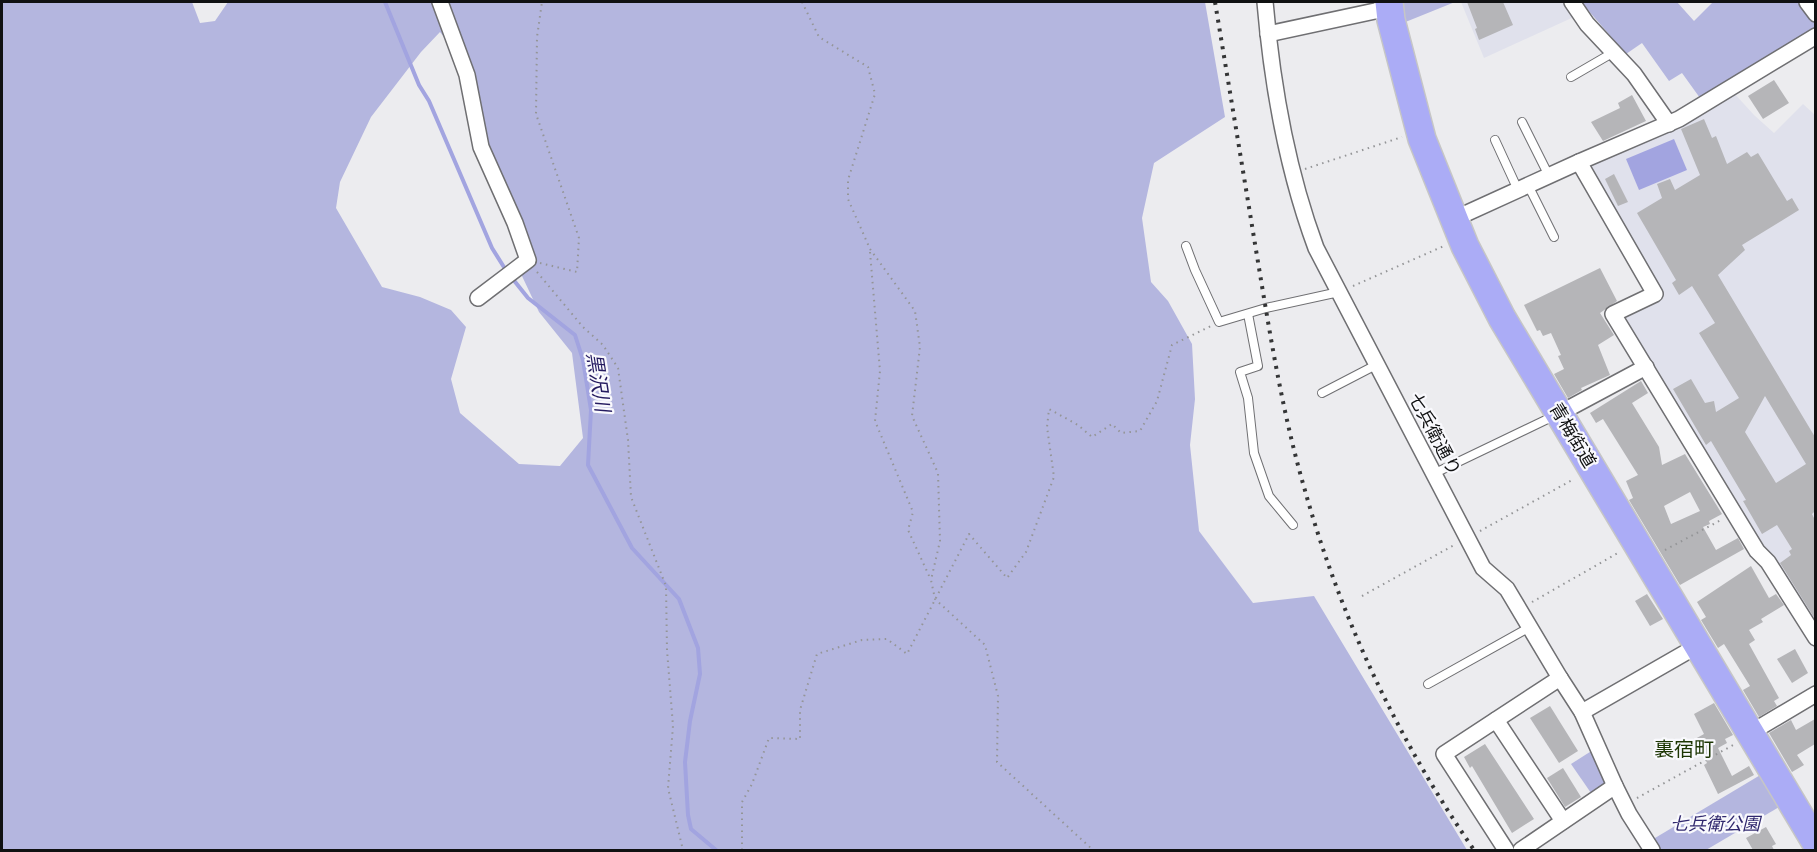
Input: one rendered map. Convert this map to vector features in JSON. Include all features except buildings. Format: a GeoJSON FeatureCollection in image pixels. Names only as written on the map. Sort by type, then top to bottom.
{"type":"FeatureCollection","features":[{"type":"Feature","properties":{"kind":"highway","name":"青梅街道"},"geometry":{"type":"LineString","coordinates":[[1389,4],[1420,131],[1458,229],[1502,318],[1815,843]]}},
{"type":"Feature","properties":{"kind":"street"},"geometry":{"type":"LineString","coordinates":[[440,2],[467,75],[481,147],[515,223],[523,265],[478,298]]}},
{"type":"Feature","properties":{"kind":"street","name":"七兵衛通り"},"geometry":{"type":"LineString","coordinates":[[1265,2],[1281,111],[1294,173],[1307,223],[1317,248],[1483,568],[1507,589],[1582,712],[1625,806],[1652,850]]}},
{"type":"Feature","properties":{"kind":"street"},"geometry":{"type":"LineString","coordinates":[[1572,2],[1587,24],[1634,74],[1668,124]]}},
{"type":"Feature","properties":{"kind":"street"},"geometry":{"type":"LineString","coordinates":[[1807,2],[1815,14]]}},
{"type":"Feature","properties":{"kind":"street"},"geometry":{"type":"LineString","coordinates":[[1268,34],[1389,4]]}},
{"type":"Feature","properties":{"kind":"street"},"geometry":{"type":"LineString","coordinates":[[1458,229],[1523,188],[1668,124],[1815,36]]}},
{"type":"Feature","properties":{"kind":"street"},"geometry":{"type":"LineString","coordinates":[[1579,162],[1654,294],[1614,314],[1757,551],[1768,562],[1815,638]]}},
{"type":"Feature","properties":{"kind":"street"},"geometry":{"type":"LineString","coordinates":[[1560,413],[1646,367]]}},
{"type":"Feature","properties":{"kind":"street"},"geometry":{"type":"LineString","coordinates":[[1582,712],[1697,646]]}},
{"type":"Feature","properties":{"kind":"street"},"geometry":{"type":"LineString","coordinates":[[1506,850],[1444,754],[1560,678]]}},
{"type":"Feature","properties":{"kind":"street"},"geometry":{"type":"LineString","coordinates":[[1750,733],[1815,694]]}},
{"type":"Feature","properties":{"kind":"street"},"geometry":{"type":"LineString","coordinates":[[1496,720],[1563,821]]}},
{"type":"Feature","properties":{"kind":"street"},"geometry":{"type":"LineString","coordinates":[[1521,850],[1615,786]]}},
{"type":"Feature","properties":{"kind":"lane"},"geometry":{"type":"LineString","coordinates":[[1570,77],[1614,52]]}},
{"type":"Feature","properties":{"kind":"lane"},"geometry":{"type":"LineString","coordinates":[[1522,122],[1549,176]]}},
{"type":"Feature","properties":{"kind":"lane"},"geometry":{"type":"LineString","coordinates":[[1495,140],[1554,237]]}},
{"type":"Feature","properties":{"kind":"lane"},"geometry":{"type":"LineString","coordinates":[[1186,246],[1219,322],[1266,308],[1340,292]]}},
{"type":"Feature","properties":{"kind":"lane"},"geometry":{"type":"LineString","coordinates":[[1248,314],[1258,366],[1240,372],[1248,398],[1254,453],[1269,496],[1293,525]]}},
{"type":"Feature","properties":{"kind":"lane"},"geometry":{"type":"LineString","coordinates":[[1322,393],[1376,365]]}},
{"type":"Feature","properties":{"kind":"lane"},"geometry":{"type":"LineString","coordinates":[[1433,474],[1560,413]]}},
{"type":"Feature","properties":{"kind":"lane"},"geometry":{"type":"LineString","coordinates":[[1428,684],[1530,627]]}},
{"type":"Feature","properties":{"kind":"path"},"geometry":{"type":"LineString","coordinates":[[523,265],[577,272],[579,238],[536,114],[537,37],[542,2]]}},
{"type":"Feature","properties":{"kind":"path"},"geometry":{"type":"LineString","coordinates":[[801,2],[819,37],[868,67],[874,94],[848,180],[848,199],[870,249],[915,311],[920,347],[912,416],[939,473],[940,541],[931,580]]}},
{"type":"Feature","properties":{"kind":"path"},"geometry":{"type":"LineString","coordinates":[[1294,173],[1420,131]]}},
{"type":"Feature","properties":{"kind":"path"},"geometry":{"type":"LineString","coordinates":[[1340,292],[1458,229]]}},
{"type":"Feature","properties":{"kind":"path"},"geometry":{"type":"LineString","coordinates":[[870,249],[880,371],[874,421],[913,512],[908,530],[931,580],[935,599],[985,645],[998,696],[997,762],[1093,850]]}},
{"type":"Feature","properties":{"kind":"path"},"geometry":{"type":"LineString","coordinates":[[523,265],[603,345],[618,368],[628,440],[631,497],[666,586],[667,650],[673,726],[668,788],[683,850]]}},
{"type":"Feature","properties":{"kind":"path"},"geometry":{"type":"LineString","coordinates":[[742,850],[742,802],[752,784],[769,738],[800,740],[800,710],[817,654],[862,640],[887,639],[907,654],[969,534],[1007,578],[1026,552],[1054,477],[1047,427],[1049,409],[1078,425],[1092,437],[1112,424],[1121,433],[1140,431],[1156,401],[1172,345],[1219,322]]}},
{"type":"Feature","properties":{"kind":"path"},"geometry":{"type":"LineString","coordinates":[[1519,610],[1642,551],[1734,513]]}},
{"type":"Feature","properties":{"kind":"path"},"geometry":{"type":"LineString","coordinates":[[1625,806],[1742,740],[1750,733]]}},
{"type":"Feature","properties":{"kind":"shaded area"},"geometry":{"type":"Polygon","coordinates":[[[1461,2],[1568,2],[1576,16],[1484,58],[1461,2]]]}},
{"type":"Feature","properties":{"kind":"shaded area"},"geometry":{"type":"Polygon","coordinates":[[[1733,92],[1774,133],[1803,104],[1815,115],[1815,627],[1766,554],[1621,320],[1624,314],[1659,297],[1589,171],[1590,163],[1733,92]]]}},
{"type":"Feature","properties":{"kind":"shaded area"},"geometry":{"type":"Polygon","coordinates":[[[1674,139],[1687,170],[1639,190],[1626,159],[1674,139]]]}},
{"type":"Feature","properties":{"kind":"green space"},"geometry":{"type":"Polygon","coordinates":[[[2,2],[192,2],[200,23],[215,21],[228,2],[1205,2],[1225,117],[1154,163],[1142,218],[1151,282],[1168,301],[1192,344],[1195,399],[1190,445],[1199,531],[1253,603],[1314,596],[1467,850],[2,850],[2,2]],[[440,32],[421,52],[371,117],[340,182],[336,208],[382,287],[420,297],[451,310],[466,327],[451,379],[460,413],[519,464],[560,466],[583,438],[572,353],[539,312],[522,276],[527,231],[475,142],[473,74],[440,32]]]}},
{"type":"Feature","properties":{"kind":"green space"},"geometry":{"type":"Polygon","coordinates":[[[1400,2],[1455,2],[1403,23],[1400,2]]]}},
{"type":"Feature","properties":{"kind":"green space"},"geometry":{"type":"Polygon","coordinates":[[[1581,2],[1677,2],[1694,21],[1713,2],[1804,2],[1815,18],[1815,29],[1700,98],[1682,73],[1669,81],[1642,43],[1626,54],[1581,2]]]}},
{"type":"Feature","properties":{"kind":"green space"},"geometry":{"type":"Polygon","coordinates":[[[1593,750],[1606,783],[1591,793],[1571,764],[1593,750]]]}},
{"type":"Feature","properties":{"kind":"green space","name":"七兵衛公園"},"geometry":{"type":"Polygon","coordinates":[[[1762,774],[1781,806],[1706,850],[1656,850],[1650,841],[1762,774]]]}},
{"type":"Feature","properties":{"kind":"waterway","name":"黒沢川"},"geometry":{"type":"LineString","coordinates":[[385,2],[419,85],[429,101],[492,248],[507,272]]}},
{"type":"Feature","properties":{"kind":"waterway","name":"黒沢川"},"geometry":{"type":"LineString","coordinates":[[512,278],[528,298],[575,335],[583,360],[591,410],[588,465],[632,548],[679,599],[698,648],[700,674],[690,721],[685,762],[688,815],[691,829],[716,850]]}},
{"type":"Feature","properties":{"kind":"railway"},"geometry":{"type":"LineString","coordinates":[[1215,2],[1277,372],[1304,487],[1335,583],[1374,676],[1420,765],[1474,850]]}},
{"type":"Feature","properties":{"kind":"district","name":"裏宿町"},"geometry":{"type":"Point","coordinates":[1684,748]}}]}
